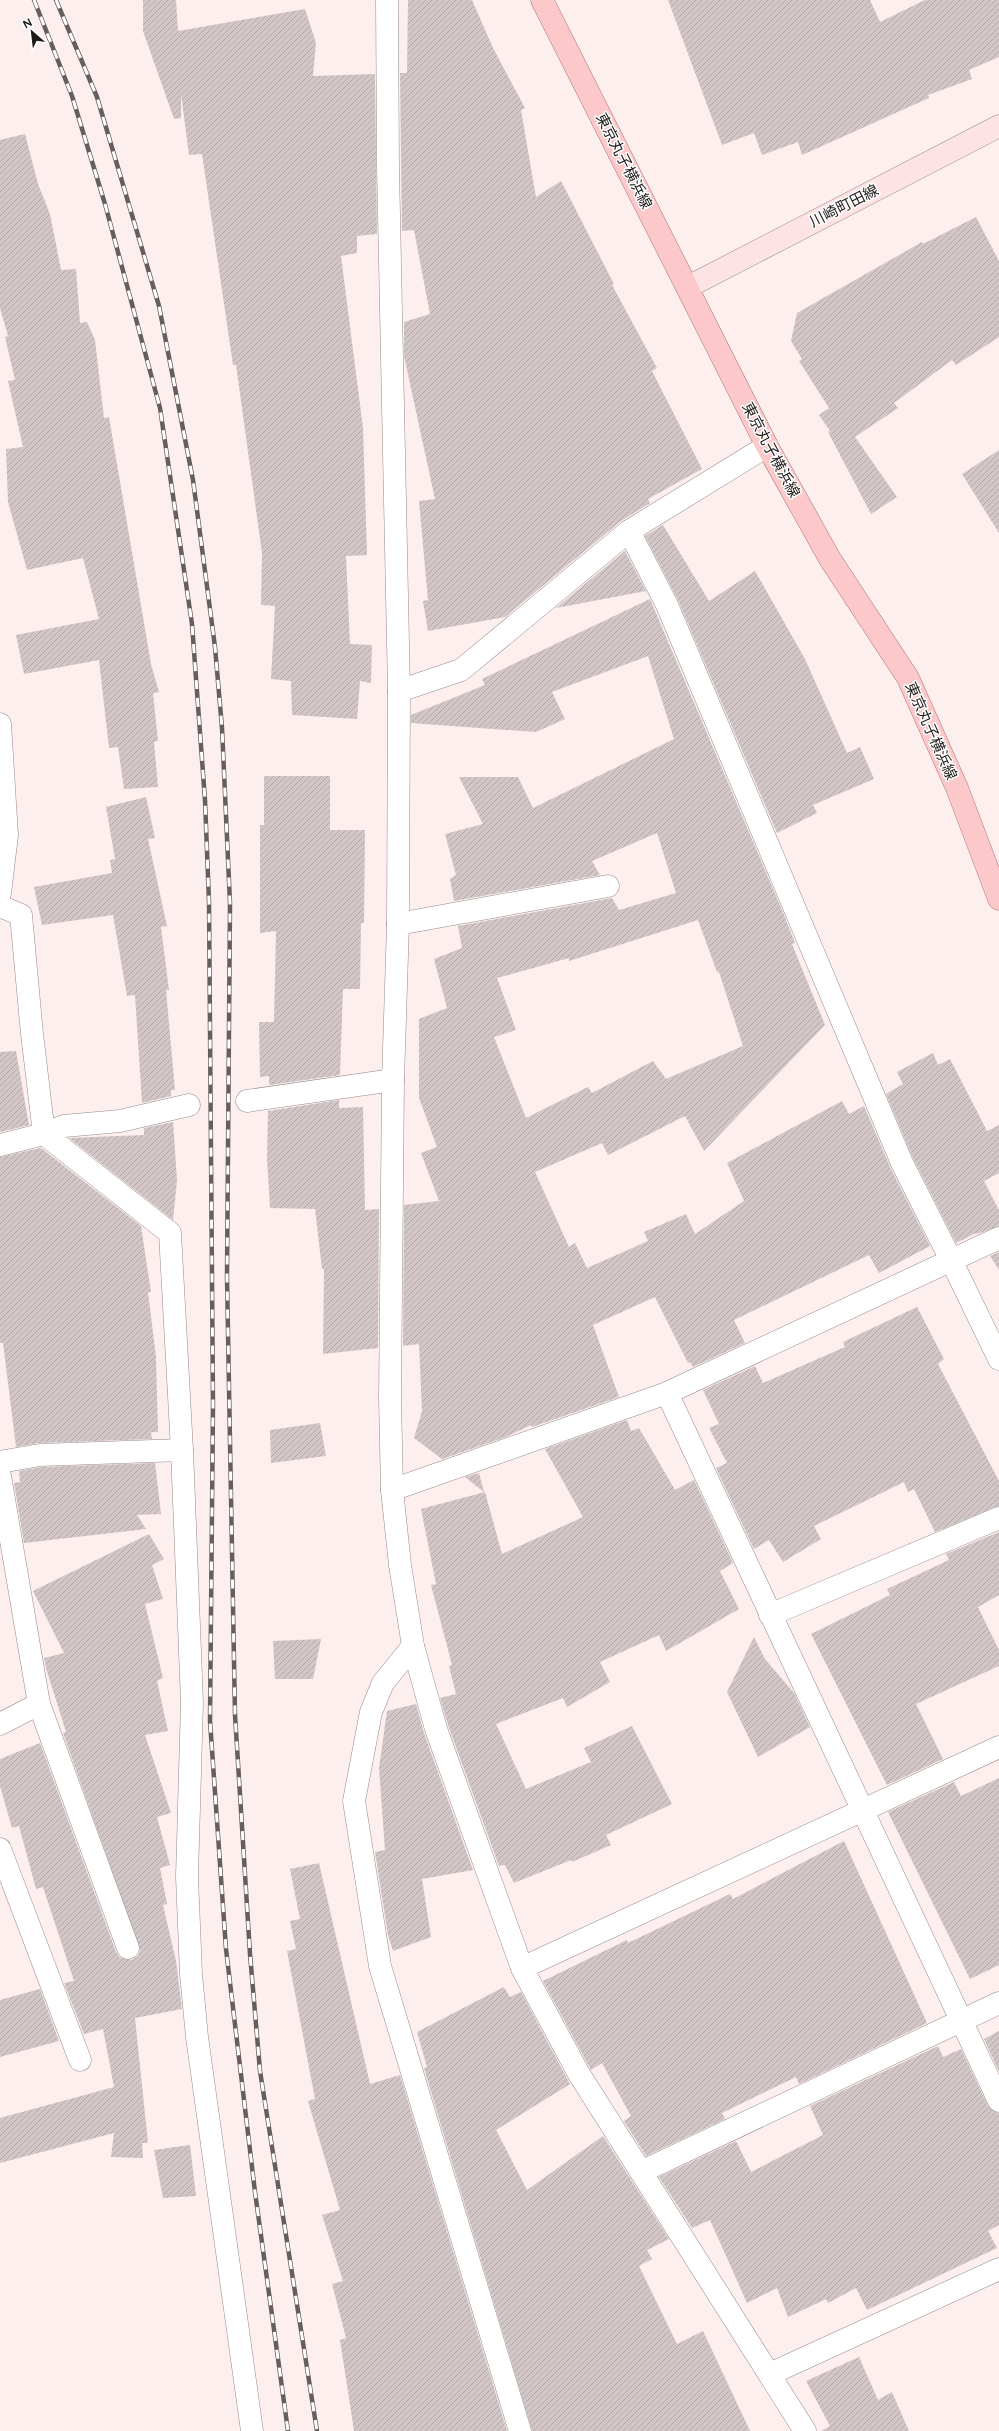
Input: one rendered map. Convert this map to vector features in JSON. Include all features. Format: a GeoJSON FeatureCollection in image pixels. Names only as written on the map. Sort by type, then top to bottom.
{"type":"FeatureCollection","features":[{"type":"Feature","properties":{"kind":"main road","name":"東京丸子横浜線"},"geometry":{"type":"LineString","coordinates":[[542,0],[767,446],[830,559],[908,678],[957,788],[999,898]]}},
{"type":"Feature","properties":{"kind":"main road","name":"川崎町田線"},"geometry":{"type":"LineString","coordinates":[[688,287],[999,126]]}},
{"type":"Feature","properties":{"kind":"street"},"geometry":{"type":"LineString","coordinates":[[387,0],[388,167],[399,691],[398,924],[393,1080],[390,1398],[392,1490],[400,1565],[413,1646],[441,1744],[522,1968],[579,2074],[805,2431]]}},
{"type":"Feature","properties":{"kind":"street"},"geometry":{"type":"LineString","coordinates":[[399,691],[461,670],[629,531],[767,446]]}},
{"type":"Feature","properties":{"kind":"street"},"geometry":{"type":"LineString","coordinates":[[629,531],[668,605],[902,1163],[999,1359]]}},
{"type":"Feature","properties":{"kind":"street"},"geometry":{"type":"LineString","coordinates":[[0,724],[7,835],[0,893]]}},
{"type":"Feature","properties":{"kind":"street"},"geometry":{"type":"LineString","coordinates":[[398,924],[608,886]]}},
{"type":"Feature","properties":{"kind":"street"},"geometry":{"type":"LineString","coordinates":[[0,906],[21,915],[32,1034],[44,1134],[170,1233],[182,1450],[192,1702],[187,1877],[191,1974],[197,2037],[252,2431]]}},
{"type":"Feature","properties":{"kind":"street"},"geometry":{"type":"LineString","coordinates":[[247,1101],[393,1080]]}},
{"type":"Feature","properties":{"kind":"street"},"geometry":{"type":"LineString","coordinates":[[0,1145],[44,1134],[64,1126],[120,1121],[189,1105]]}},
{"type":"Feature","properties":{"kind":"street"},"geometry":{"type":"LineString","coordinates":[[392,1490],[667,1393],[999,1238]]}},
{"type":"Feature","properties":{"kind":"street"},"geometry":{"type":"LineString","coordinates":[[667,1393],[999,2101]]}},
{"type":"Feature","properties":{"kind":"street"},"geometry":{"type":"LineString","coordinates":[[0,1462],[40,1455],[182,1450]]}},
{"type":"Feature","properties":{"kind":"street"},"geometry":{"type":"LineString","coordinates":[[0,1476],[38,1704],[128,1948]]}},
{"type":"Feature","properties":{"kind":"street"},"geometry":{"type":"LineString","coordinates":[[770,1615],[999,1518]]}},
{"type":"Feature","properties":{"kind":"street"},"geometry":{"type":"LineString","coordinates":[[413,1646],[383,1683],[371,1712],[354,1802],[380,1966],[520,2431]]}},
{"type":"Feature","properties":{"kind":"street"},"geometry":{"type":"LineString","coordinates":[[0,1724],[38,1704]]}},
{"type":"Feature","properties":{"kind":"street"},"geometry":{"type":"LineString","coordinates":[[522,1968],[999,1747]]}},
{"type":"Feature","properties":{"kind":"street"},"geometry":{"type":"LineString","coordinates":[[0,1849],[80,2060]]}},
{"type":"Feature","properties":{"kind":"street"},"geometry":{"type":"LineString","coordinates":[[641,2172],[999,2003]]}},
{"type":"Feature","properties":{"kind":"street"},"geometry":{"type":"LineString","coordinates":[[770,2374],[999,2269]]}},
{"type":"Feature","properties":{"kind":"building"},"geometry":{"type":"Polygon","coordinates":[[[143,0],[176,0],[178,31],[305,9],[316,43],[313,76],[375,74],[377,234],[357,236],[357,253],[341,256],[363,428],[367,555],[346,556],[350,644],[372,645],[371,683],[360,681],[357,719],[292,715],[291,681],[271,679],[275,606],[261,605],[262,553],[236,365],[233,365],[202,154],[189,155],[181,94],[181,118],[174,119],[143,31],[143,0]]]}},
{"type":"Feature","properties":{"kind":"building"},"geometry":{"type":"Polygon","coordinates":[[[408,0],[472,0],[493,48],[525,108],[521,110],[536,197],[561,181],[614,284],[612,285],[657,368],[652,371],[702,469],[648,499],[650,503],[621,521],[505,617],[428,631],[423,601],[428,600],[419,501],[435,499],[404,356],[404,322],[430,314],[414,230],[402,231],[400,73],[407,73],[408,0]]]}},
{"type":"Feature","properties":{"kind":"building"},"geometry":{"type":"Polygon","coordinates":[[[668,0],[870,0],[880,22],[925,0],[999,0],[999,57],[969,70],[972,79],[928,95],[929,98],[802,155],[798,142],[762,155],[754,133],[722,145],[668,0]]]}},
{"type":"Feature","properties":{"kind":"building"},"geometry":{"type":"Polygon","coordinates":[[[25,134],[38,184],[50,214],[61,270],[76,269],[80,323],[87,322],[95,340],[104,418],[109,417],[151,664],[159,692],[153,693],[158,741],[154,742],[158,787],[124,789],[118,747],[109,748],[99,660],[24,674],[16,635],[99,619],[83,558],[27,570],[8,502],[6,449],[23,447],[8,381],[15,380],[5,337],[8,336],[0,308],[0,140],[25,134]]]}},
{"type":"Feature","properties":{"kind":"building"},"geometry":{"type":"Polygon","coordinates":[[[976,217],[999,261],[999,337],[956,365],[952,360],[894,403],[898,408],[855,437],[897,497],[871,514],[828,432],[830,431],[819,415],[829,408],[799,361],[802,359],[791,341],[797,313],[922,242],[923,244],[976,217]]]}},
{"type":"Feature","properties":{"kind":"building"},"geometry":{"type":"Polygon","coordinates":[[[999,450],[999,533],[962,474],[999,450]]]}},
{"type":"Feature","properties":{"kind":"building"},"geometry":{"type":"Polygon","coordinates":[[[663,525],[709,601],[755,571],[805,659],[847,753],[860,747],[874,779],[813,805],[817,813],[777,833],[678,600],[645,536],[663,525]]]}},
{"type":"Feature","properties":{"kind":"building"},"geometry":{"type":"Polygon","coordinates":[[[625,551],[646,591],[556,608],[625,551]]]}},
{"type":"Feature","properties":{"kind":"building"},"geometry":{"type":"Polygon","coordinates":[[[650,599],[782,910],[795,943],[792,944],[825,1025],[704,1151],[685,1116],[608,1155],[602,1143],[535,1172],[569,1247],[575,1243],[587,1268],[648,1241],[644,1232],[686,1214],[695,1234],[744,1201],[727,1163],[842,1101],[849,1114],[864,1106],[891,1169],[930,1246],[879,1273],[869,1255],[734,1320],[745,1343],[693,1367],[690,1362],[688,1363],[655,1297],[593,1325],[619,1397],[532,1427],[531,1425],[506,1437],[442,1459],[414,1438],[422,1411],[419,1344],[403,1346],[404,1205],[439,1201],[421,1153],[437,1147],[419,1098],[419,1019],[447,1008],[434,959],[462,948],[458,926],[612,898],[619,910],[676,893],[657,833],[592,861],[600,875],[454,901],[450,879],[456,875],[445,834],[483,824],[459,777],[518,777],[533,808],[674,739],[648,656],[552,692],[565,719],[536,732],[411,723],[411,715],[485,685],[482,679],[650,599]],[[698,920],[569,961],[569,958],[497,978],[516,1030],[494,1037],[526,1118],[588,1087],[592,1093],[653,1061],[666,1079],[743,1046],[719,972],[717,972],[698,920]]]}},
{"type":"Feature","properties":{"kind":"building"},"geometry":{"type":"Polygon","coordinates":[[[264,776],[330,776],[330,830],[365,830],[364,923],[361,923],[360,989],[343,989],[340,1075],[269,1085],[269,1076],[260,1077],[259,1022],[274,1022],[276,931],[260,933],[260,825],[264,825],[264,776]]]}},
{"type":"Feature","properties":{"kind":"building"},"geometry":{"type":"Polygon","coordinates":[[[146,797],[155,838],[148,839],[167,926],[161,927],[169,990],[166,990],[175,1090],[171,1090],[171,1096],[142,1103],[135,995],[127,996],[113,915],[42,925],[34,887],[112,873],[110,860],[115,859],[106,807],[146,797]]]}},
{"type":"Feature","properties":{"kind":"building"},"geometry":{"type":"Polygon","coordinates":[[[16,1051],[29,1125],[0,1132],[0,1052],[16,1051]]]}},
{"type":"Feature","properties":{"kind":"building"},"geometry":{"type":"Polygon","coordinates":[[[933,1053],[938,1065],[950,1059],[987,1131],[999,1125],[999,1173],[984,1181],[999,1210],[999,1226],[977,1234],[976,1233],[956,1243],[913,1158],[886,1094],[903,1084],[897,1072],[933,1053]]]}},
{"type":"Feature","properties":{"kind":"building"},"geometry":{"type":"Polygon","coordinates":[[[339,1100],[339,1108],[363,1107],[365,1210],[379,1209],[378,1348],[323,1354],[324,1269],[322,1269],[315,1209],[270,1208],[267,1159],[268,1111],[339,1100]]]}},
{"type":"Feature","properties":{"kind":"building"},"geometry":{"type":"Polygon","coordinates":[[[173,1122],[177,1180],[173,1220],[69,1138],[144,1135],[144,1128],[173,1122]]]}},
{"type":"Feature","properties":{"kind":"building"},"geometry":{"type":"Polygon","coordinates":[[[41,1148],[141,1226],[151,1292],[148,1292],[156,1357],[158,1432],[151,1432],[152,1439],[39,1443],[16,1447],[3,1343],[0,1343],[0,1157],[41,1148]]]}},
{"type":"Feature","properties":{"kind":"building"},"geometry":{"type":"Polygon","coordinates":[[[999,1252],[999,1270],[990,1256],[999,1252]]]}},
{"type":"Feature","properties":{"kind":"building"},"geometry":{"type":"Polygon","coordinates":[[[917,1307],[944,1359],[938,1364],[999,1481],[999,1506],[935,1532],[914,1489],[908,1492],[904,1482],[814,1526],[821,1539],[783,1562],[769,1540],[754,1549],[716,1468],[727,1463],[709,1428],[719,1424],[703,1390],[755,1366],[763,1383],[845,1347],[843,1342],[917,1307]]]}},
{"type":"Feature","properties":{"kind":"building"},"geometry":{"type":"Polygon","coordinates":[[[627,1420],[631,1431],[639,1428],[675,1490],[694,1480],[733,1563],[720,1571],[739,1609],[666,1651],[659,1635],[600,1662],[610,1682],[567,1707],[563,1698],[496,1724],[526,1789],[591,1762],[584,1748],[632,1726],[672,1804],[606,1835],[611,1845],[572,1862],[571,1860],[514,1883],[505,1865],[499,1866],[448,1725],[440,1698],[456,1694],[449,1666],[452,1665],[431,1585],[436,1584],[421,1509],[485,1492],[502,1554],[583,1517],[545,1449],[627,1420]]]}},
{"type":"Feature","properties":{"kind":"building"},"geometry":{"type":"Polygon","coordinates":[[[320,1423],[326,1456],[271,1463],[270,1430],[320,1423]]]}},
{"type":"Feature","properties":{"kind":"building"},"geometry":{"type":"Polygon","coordinates":[[[155,1463],[161,1514],[137,1515],[146,1529],[24,1543],[14,1483],[20,1482],[19,1471],[41,1467],[155,1463]]]}},
{"type":"Feature","properties":{"kind":"building"},"geometry":{"type":"Polygon","coordinates":[[[479,1473],[484,1492],[465,1477],[479,1473]]]}},
{"type":"Feature","properties":{"kind":"building"},"geometry":{"type":"Polygon","coordinates":[[[999,1532],[999,1595],[978,1607],[999,1650],[999,1666],[916,1704],[943,1759],[887,1785],[811,1634],[890,1595],[887,1589],[949,1560],[946,1554],[999,1532]]]}},
{"type":"Feature","properties":{"kind":"building"},"geometry":{"type":"Polygon","coordinates":[[[149,1534],[164,1559],[152,1565],[163,1599],[145,1604],[163,1678],[157,1681],[168,1731],[145,1735],[171,1813],[157,1817],[170,1865],[160,1868],[167,1904],[163,1905],[176,1961],[182,2009],[135,2018],[148,2143],[142,2143],[143,2158],[111,2157],[114,2133],[0,2163],[0,2118],[114,2087],[103,2029],[84,2034],[64,1983],[74,1981],[43,1887],[36,1889],[19,1826],[12,1828],[0,1786],[0,1759],[40,1743],[116,1952],[120,1958],[132,1960],[138,1956],[140,1950],[63,1733],[66,1732],[46,1668],[44,1658],[64,1653],[33,1591],[149,1534]]]}},
{"type":"Feature","properties":{"kind":"building"},"geometry":{"type":"Polygon","coordinates":[[[754,1637],[765,1659],[794,1693],[810,1727],[758,1757],[727,1692],[754,1637]]]}},
{"type":"Feature","properties":{"kind":"building"},"geometry":{"type":"Polygon","coordinates":[[[321,1639],[313,1679],[275,1679],[273,1641],[321,1639]]]}},
{"type":"Feature","properties":{"kind":"building"},"geometry":{"type":"Polygon","coordinates":[[[416,1704],[424,1733],[473,1870],[422,1879],[431,1937],[393,1951],[388,1935],[375,1852],[385,1850],[379,1768],[387,1711],[416,1704]]]}},
{"type":"Feature","properties":{"kind":"building"},"geometry":{"type":"Polygon","coordinates":[[[999,1778],[999,1965],[970,1979],[888,1812],[954,1782],[961,1796],[999,1778]]]}},
{"type":"Feature","properties":{"kind":"building"},"geometry":{"type":"Polygon","coordinates":[[[844,1841],[927,2023],[799,2084],[796,2077],[722,2113],[725,2119],[646,2156],[624,2121],[631,2116],[602,2063],[591,2070],[543,1981],[627,1940],[628,1943],[730,1894],[733,1899],[844,1841]]]}},
{"type":"Feature","properties":{"kind":"building"},"geometry":{"type":"Polygon","coordinates":[[[319,1863],[370,2084],[400,2075],[507,2431],[354,2431],[340,2340],[346,2338],[332,2284],[343,2281],[322,2215],[340,2210],[308,2101],[315,2099],[287,1951],[296,1949],[290,1921],[300,1919],[290,1869],[319,1863]]]}},
{"type":"Feature","properties":{"kind":"building"},"geometry":{"type":"Polygon","coordinates":[[[504,1987],[510,1997],[521,1992],[570,2084],[496,2130],[527,2190],[603,2136],[669,2239],[647,2250],[652,2259],[639,2266],[677,2344],[703,2331],[750,2431],[532,2431],[424,2068],[427,2067],[417,2032],[504,1987]]]}},
{"type":"Feature","properties":{"kind":"building"},"geometry":{"type":"Polygon","coordinates":[[[40,1989],[59,2041],[0,2057],[0,2000],[40,1989]]]}},
{"type":"Feature","properties":{"kind":"building"},"geometry":{"type":"Polygon","coordinates":[[[999,2031],[999,2072],[984,2039],[999,2031]]]}},
{"type":"Feature","properties":{"kind":"building"},"geometry":{"type":"Polygon","coordinates":[[[938,2046],[943,2057],[961,2049],[988,2106],[992,2111],[999,2113],[999,2225],[988,2231],[997,2248],[867,2310],[856,2288],[828,2303],[826,2299],[788,2317],[777,2288],[747,2303],[710,2220],[692,2228],[659,2177],[736,2141],[751,2172],[823,2135],[810,2106],[938,2046]]]}},
{"type":"Feature","properties":{"kind":"building"},"geometry":{"type":"Polygon","coordinates":[[[190,2145],[196,2196],[163,2198],[154,2150],[190,2145]]]}},
{"type":"Feature","properties":{"kind":"building"},"geometry":{"type":"Polygon","coordinates":[[[859,2357],[878,2400],[892,2392],[909,2431],[821,2431],[830,2426],[806,2381],[859,2357]]]}},
{"type":"Feature","properties":{"kind":"railway"},"geometry":{"type":"LineString","coordinates":[[34,0],[72,96],[105,204],[160,408],[192,624],[205,800],[209,902],[213,1404],[210,1721],[226,1949],[255,2192],[288,2431]]}},
{"type":"Feature","properties":{"kind":"railway"},"geometry":{"type":"LineString","coordinates":[[56,0],[97,97],[159,306],[193,480],[215,647],[222,728],[230,903],[227,1277],[235,1715],[250,1954],[260,2071],[317,2431]]}}]}
